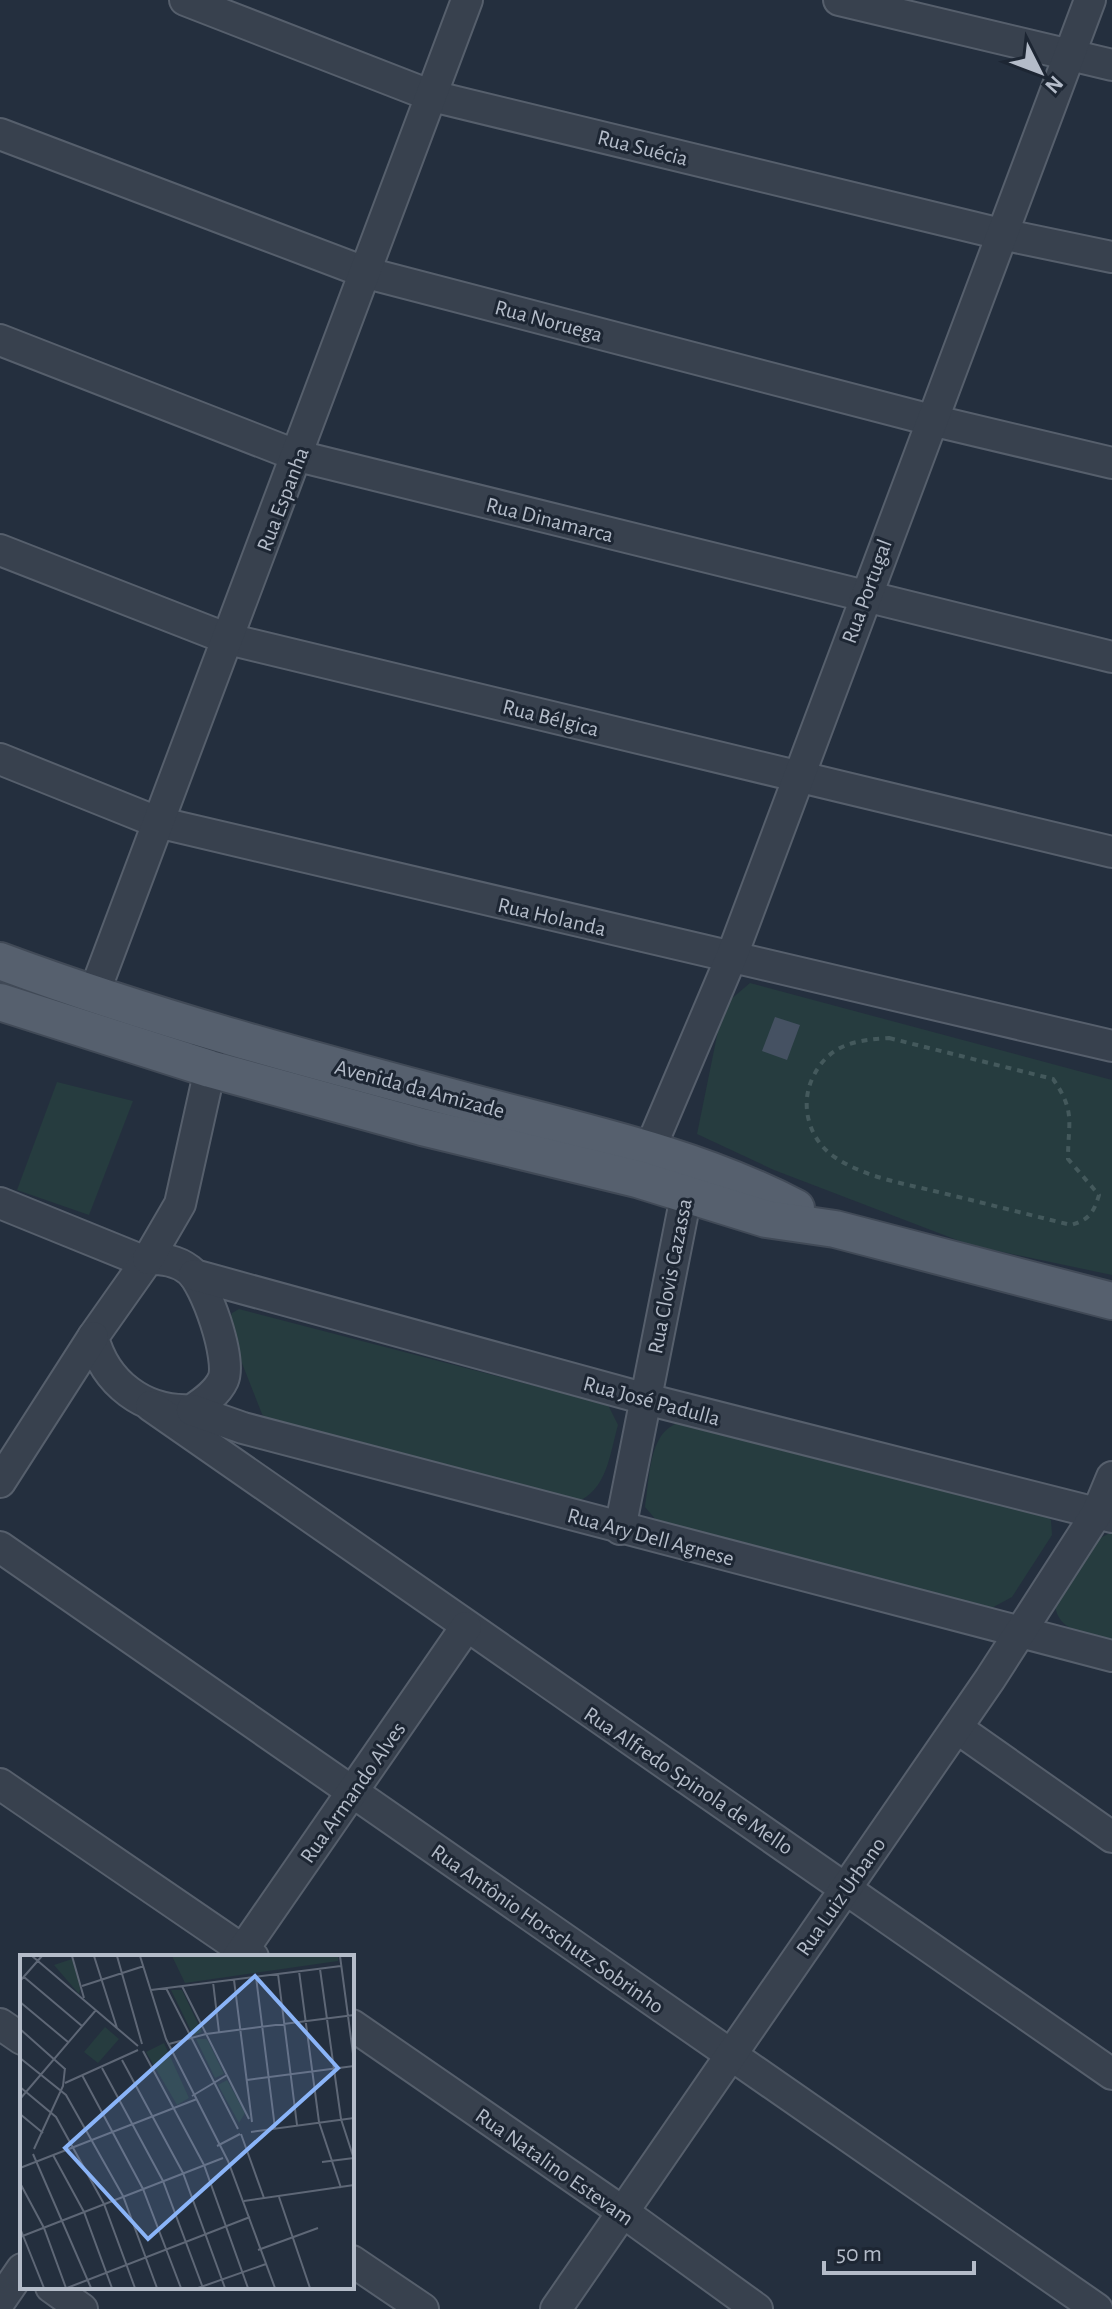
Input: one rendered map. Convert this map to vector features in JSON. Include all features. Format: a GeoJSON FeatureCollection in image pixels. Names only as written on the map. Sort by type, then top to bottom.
{"type":"FeatureCollection","features":[{"type":"Feature","properties":{"kind":"main road","name":"Avenida da Amizade"},"geometry":{"type":"LineString","coordinates":[[0,961],[93,996],[643,1164],[689,1180],[766,1219],[835,1229],[1112,1301]]}},
{"type":"Feature","properties":{"kind":"main road"},"geometry":{"type":"LineString","coordinates":[[37,1016],[80,1015],[93,996]]}},
{"type":"Feature","properties":{"kind":"main road","name":"Avenida da Amizade"},"geometry":{"type":"LineString","coordinates":[[0,1002],[210,1069],[643,1164]]}},
{"type":"Feature","properties":{"kind":"street","name":"Rua Suécia"},"geometry":{"type":"LineString","coordinates":[[185,0],[432,96],[1001,234],[1112,257]]}},
{"type":"Feature","properties":{"kind":"street","name":"Rua Espanha"},"geometry":{"type":"LineString","coordinates":[[93,996],[467,0]]}},
{"type":"Feature","properties":{"kind":"street"},"geometry":{"type":"LineString","coordinates":[[839,0],[1112,65]]}},
{"type":"Feature","properties":{"kind":"street","name":"Rua Portugal"},"geometry":{"type":"LineString","coordinates":[[643,1164],[731,958],[863,597],[1090,0]]}},
{"type":"Feature","properties":{"kind":"street","name":"Rua Noruega"},"geometry":{"type":"LineString","coordinates":[[0,134],[367,273],[931,420],[1112,463]]}},
{"type":"Feature","properties":{"kind":"street","name":"Rua Dinamarca"},"geometry":{"type":"LineString","coordinates":[[0,340],[298,456],[1112,657]]}},
{"type":"Feature","properties":{"kind":"street","name":"Rua Bélgica"},"geometry":{"type":"LineString","coordinates":[[0,550],[228,639],[1112,852]]}},
{"type":"Feature","properties":{"kind":"street","name":"Rua Holanda"},"geometry":{"type":"LineString","coordinates":[[0,759],[157,822],[1112,1046]]}},
{"type":"Feature","properties":{"kind":"street"},"geometry":{"type":"LineString","coordinates":[[0,1482],[180,1204],[210,1069],[205,1029]]}},
{"type":"Feature","properties":{"kind":"street","name":"Rua Clovis Cazassa"},"geometry":{"type":"LineString","coordinates":[[620,1529],[689,1180]]}},
{"type":"Feature","properties":{"kind":"street"},"geometry":{"type":"LineString","coordinates":[[0,1203],[145,1260],[172,1261],[191,1272]]}},
{"type":"Feature","properties":{"kind":"street"},"geometry":{"type":"LineString","coordinates":[[180,1204],[191,1272],[223,1350],[224,1378],[265,1488]]}},
{"type":"Feature","properties":{"kind":"street","name":"Rua José Padulla"},"geometry":{"type":"LineString","coordinates":[[191,1272],[646,1399],[1104,1515]]}},
{"type":"Feature","properties":{"kind":"street"},"geometry":{"type":"LineString","coordinates":[[93,1337],[103,1367],[116,1383],[151,1406],[192,1410],[211,1396],[224,1378]]}},
{"type":"Feature","properties":{"kind":"street"},"geometry":{"type":"LineString","coordinates":[[54,1400],[80,1386],[116,1383]]}},
{"type":"Feature","properties":{"kind":"street","name":"Rua Alfredo Spinola de Mello"},"geometry":{"type":"LineString","coordinates":[[151,1406],[1112,2074]]}},
{"type":"Feature","properties":{"kind":"street","name":"Rua Ary Dell Agnese"},"geometry":{"type":"LineString","coordinates":[[192,1410],[243,1428],[620,1529],[1112,1656]]}},
{"type":"Feature","properties":{"kind":"street","name":"Rua Luiz Urbano"},"geometry":{"type":"LineString","coordinates":[[556,2309],[1104,1515],[1112,1477]]}},
{"type":"Feature","properties":{"kind":"street","name":"Rua Antônio Horschutz Sobrinho"},"geometry":{"type":"LineString","coordinates":[[0,1547],[1097,2309]]}},
{"type":"Feature","properties":{"kind":"street"},"geometry":{"type":"LineString","coordinates":[[962,1618],[980,1646],[990,1679]]}},
{"type":"Feature","properties":{"kind":"street","name":"Rua Armando Alves"},"geometry":{"type":"LineString","coordinates":[[244,1955],[352,1790],[466,1627]]}},
{"type":"Feature","properties":{"kind":"street"},"geometry":{"type":"LineString","coordinates":[[957,1728],[1112,1837]]}},
{"type":"Feature","properties":{"kind":"street"},"geometry":{"type":"LineString","coordinates":[[0,1784],[244,1955]]}},
{"type":"Feature","properties":{"kind":"street"},"geometry":{"type":"LineString","coordinates":[[0,2024],[20,2038]]}},
{"type":"Feature","properties":{"kind":"street","name":"Rua Natalino Estevam"},"geometry":{"type":"LineString","coordinates":[[354,2026],[623,2212],[757,2309]]}},
{"type":"Feature","properties":{"kind":"street"},"geometry":{"type":"LineString","coordinates":[[0,2253],[20,2267]]}},
{"type":"Feature","properties":{"kind":"street"},"geometry":{"type":"LineString","coordinates":[[354,2262],[423,2309]]}},
{"type":"Feature","properties":{"kind":"street"},"geometry":{"type":"LineString","coordinates":[[0,2301],[20,2271]]}},
{"type":"Feature","properties":{"kind":"street"},"geometry":{"type":"LineString","coordinates":[[54,2289],[82,2309]]}},
{"type":"Feature","properties":{"kind":"street"},"geometry":{"type":"LineString","coordinates":[[1106,2309],[1112,2300]]}},
{"type":"Feature","properties":{"kind":"path"},"geometry":{"type":"LineString","coordinates":[[889,1038],[1053,1079],[1067,1100],[1072,1119],[1068,1159],[1099,1195],[1094,1212],[1084,1221],[1071,1225],[1038,1217],[873,1176],[833,1157],[809,1127],[805,1102],[812,1079],[826,1056],[851,1041],[889,1038]]}},
{"type":"Feature","properties":{"kind":"green space"},"geometry":{"type":"Polygon","coordinates":[[[750,983],[1112,1080],[1112,1275],[970,1245],[774,1170],[697,1134],[723,1006],[750,983]]]}},
{"type":"Feature","properties":{"kind":"green space"},"geometry":{"type":"Polygon","coordinates":[[[57,1082],[133,1101],[89,1215],[17,1190],[57,1082]]]}},
{"type":"Feature","properties":{"kind":"green space"},"geometry":{"type":"Polygon","coordinates":[[[239,1309],[608,1405],[618,1425],[606,1470],[595,1489],[576,1502],[270,1422],[262,1414],[227,1325],[232,1313],[239,1309]]]}},
{"type":"Feature","properties":{"kind":"green space"},"geometry":{"type":"Polygon","coordinates":[[[684,1422],[1043,1513],[1051,1520],[1052,1535],[1012,1597],[986,1611],[657,1521],[645,1507],[653,1456],[663,1433],[684,1422]]]}},
{"type":"Feature","properties":{"kind":"green space"},"geometry":{"type":"Polygon","coordinates":[[[1112,1532],[1112,1640],[1068,1627],[1057,1614],[1055,1604],[1098,1539],[1112,1532]]]}},
{"type":"Feature","properties":{"kind":"building"},"geometry":{"type":"Polygon","coordinates":[[[775,1017],[800,1025],[787,1060],[762,1051],[775,1017]]]}}]}
